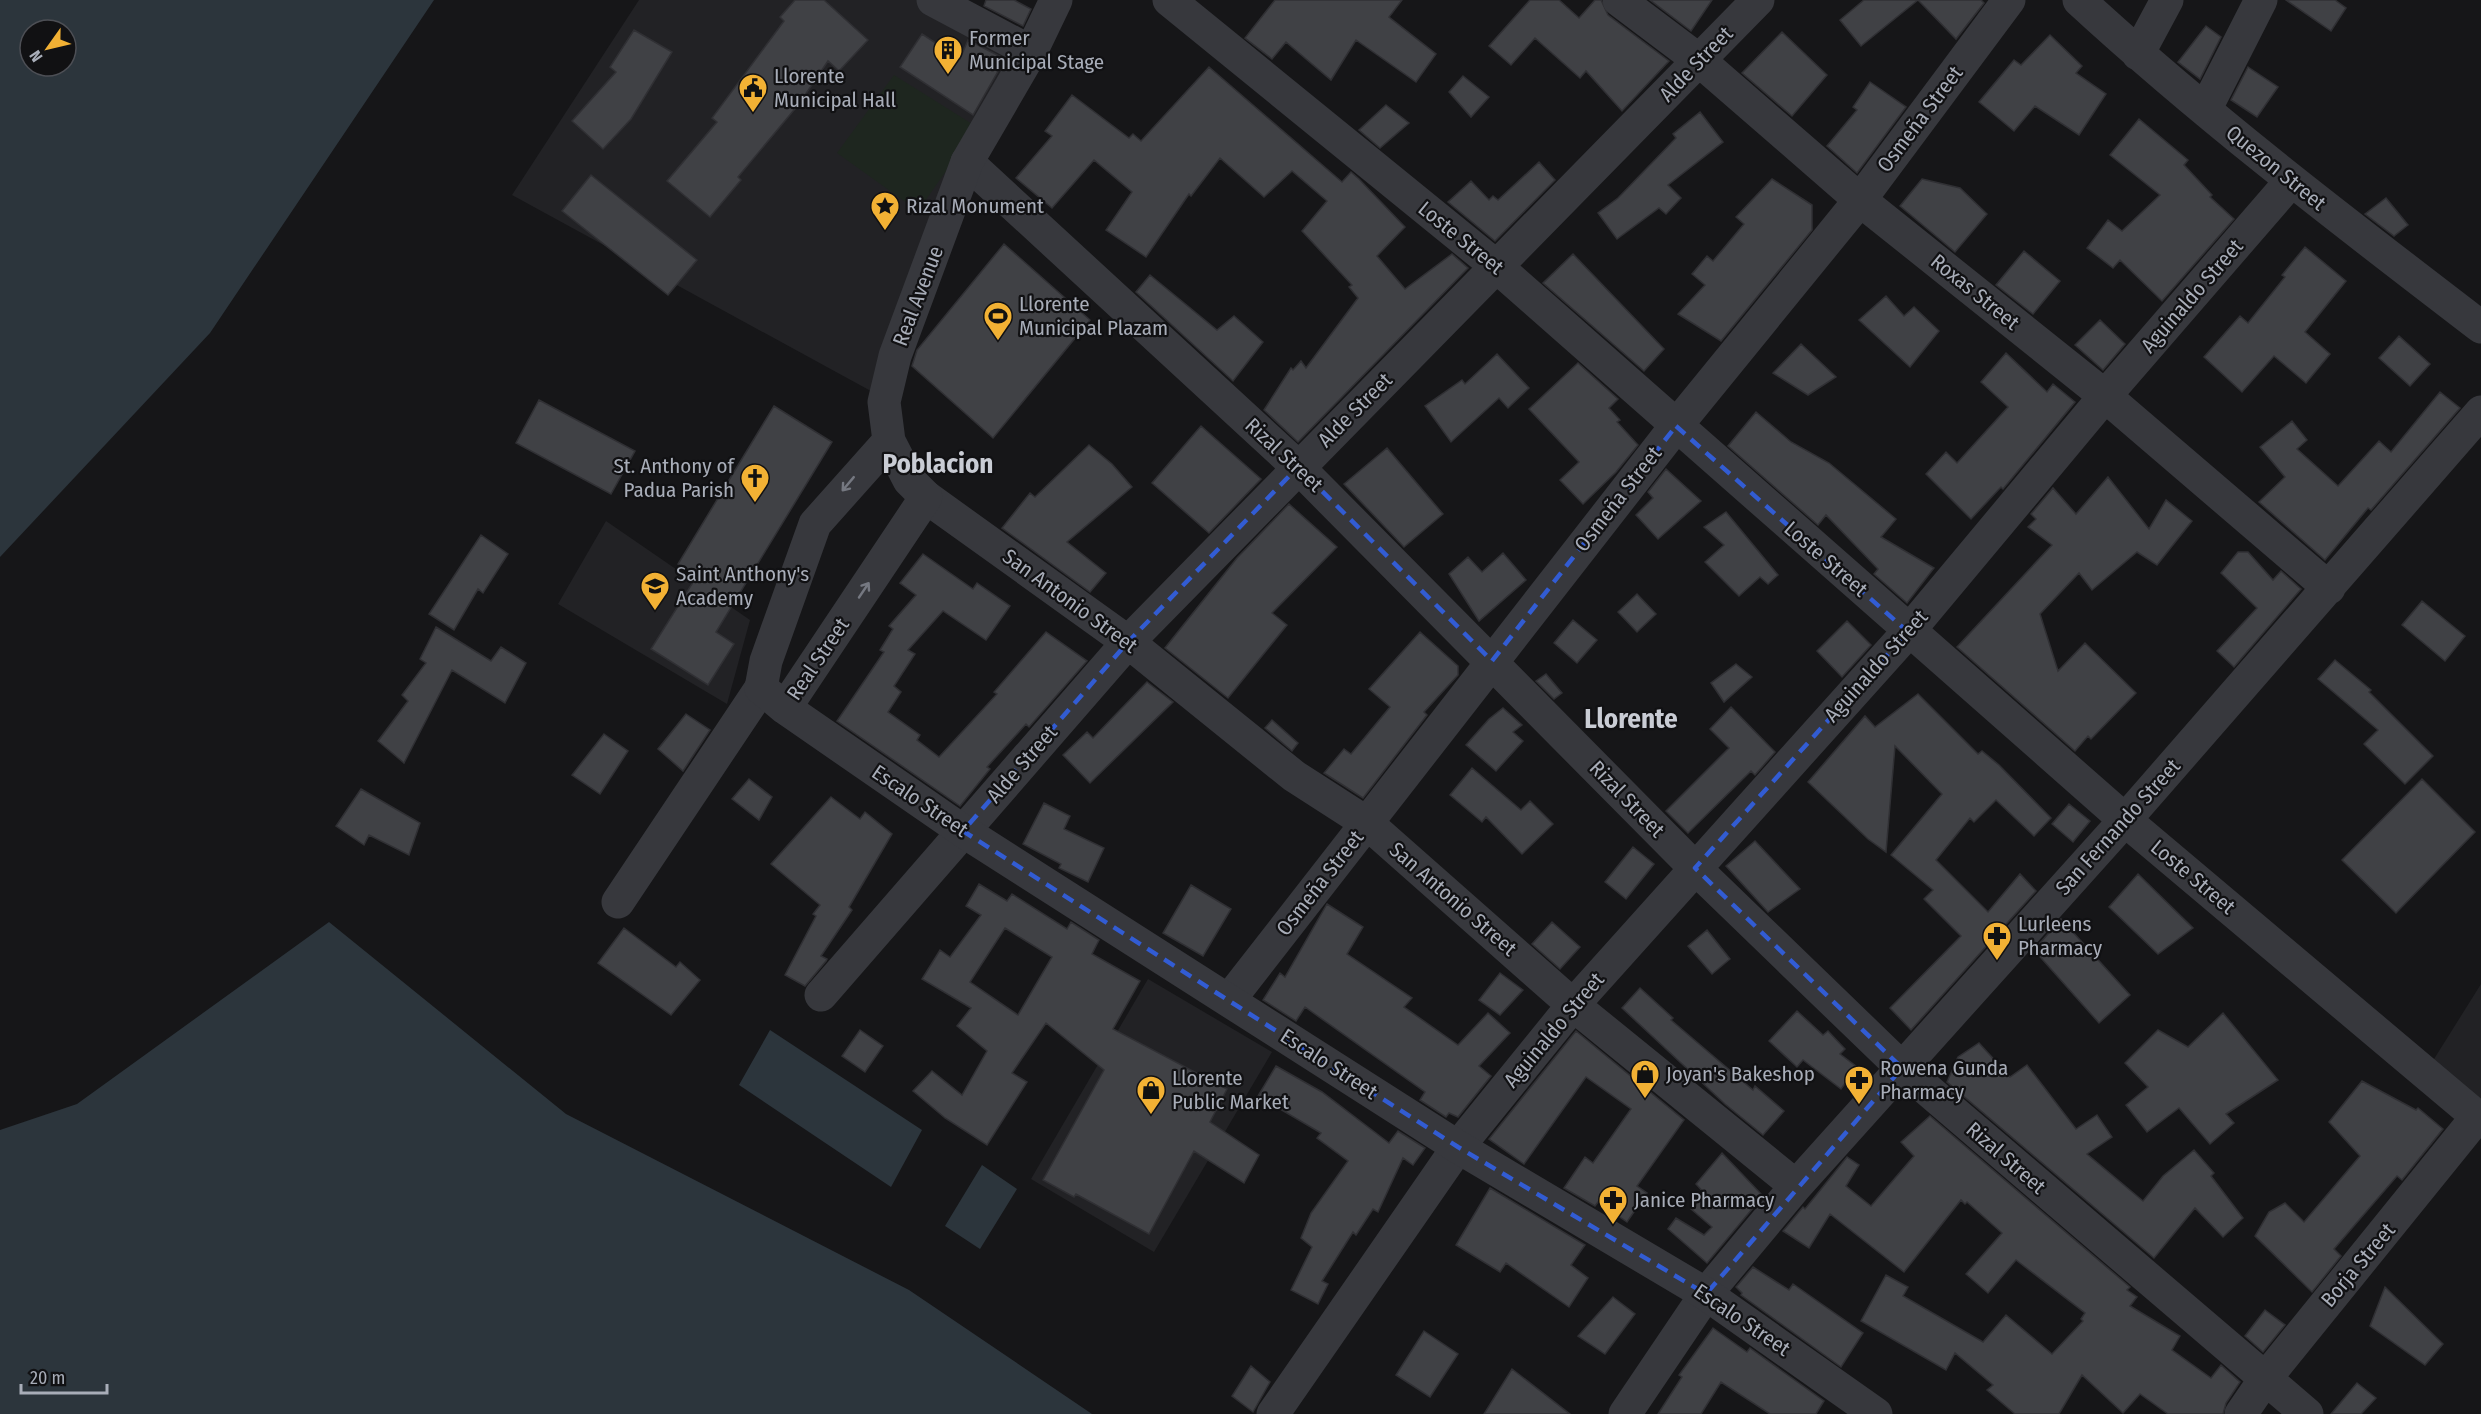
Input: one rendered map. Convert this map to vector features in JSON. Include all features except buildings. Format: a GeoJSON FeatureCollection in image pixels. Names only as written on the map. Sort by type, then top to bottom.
{"type":"FeatureCollection","features":[{"type":"Feature","properties":{"kind":"street"},"geometry":{"type":"LineString","coordinates":[[933,0],[1031,52]]}},
{"type":"Feature","properties":{"kind":"street","name":"Real Avenue"},"geometry":{"type":"LineString","coordinates":[[926,497],[909,480],[889,441],[884,402],[895,356],[967,162],[1031,52],[1056,0]]}},
{"type":"Feature","properties":{"kind":"street","name":"Loste Street"},"geometry":{"type":"LineString","coordinates":[[1169,0],[1496,266],[1908,632],[2125,820],[2479,1119]]}},
{"type":"Feature","properties":{"kind":"street","name":"Roxas Street"},"geometry":{"type":"LineString","coordinates":[[1619,0],[1700,61],[1860,200],[2105,396],[2329,588]]}},
{"type":"Feature","properties":{"kind":"street","name":"Alde Street"},"geometry":{"type":"LineString","coordinates":[[821,995],[1128,642],[1758,0]]}},
{"type":"Feature","properties":{"kind":"street","name":"Osmeña Street"},"geometry":{"type":"LineString","coordinates":[[1229,1000],[1676,426],[1860,200],[2009,0]]}},
{"type":"Feature","properties":{"kind":"street","name":"Quezon Street"},"geometry":{"type":"LineString","coordinates":[[2079,0],[2138,54],[2291,181],[2481,327]]}},
{"type":"Feature","properties":{"kind":"street"},"geometry":{"type":"LineString","coordinates":[[2138,54],[2167,0]]}},
{"type":"Feature","properties":{"kind":"street"},"geometry":{"type":"LineString","coordinates":[[2205,110],[2261,0]]}},
{"type":"Feature","properties":{"kind":"street","name":"Rizal Street"},"geometry":{"type":"LineString","coordinates":[[967,162],[1298,467],[1695,868],[1902,1068],[2307,1414]]}},
{"type":"Feature","properties":{"kind":"street","name":"Aguinaldo Street"},"geometry":{"type":"LineString","coordinates":[[1273,1414],[1458,1147],[1573,1005],[1908,632],[2105,396],[2291,181]]}},
{"type":"Feature","properties":{"kind":"street","name":"San Fernando Street"},"geometry":{"type":"LineString","coordinates":[[1625,1414],[1706,1294],[1796,1186],[2125,820],[2481,412]]}},
{"type":"Feature","properties":{"kind":"street","name":"Real Street"},"geometry":{"type":"LineString","coordinates":[[773,698],[766,661],[815,524],[889,441]]}},
{"type":"Feature","properties":{"kind":"street","name":"Real Street"},"geometry":{"type":"LineString","coordinates":[[773,698],[926,497]]}},
{"type":"Feature","properties":{"kind":"street","name":"San Antonio Street"},"geometry":{"type":"LineString","coordinates":[[926,497],[1128,642],[1294,776],[1367,823],[1573,1005],[1796,1186]]}},
{"type":"Feature","properties":{"kind":"street"},"geometry":{"type":"LineString","coordinates":[[618,902],[773,698]]}},
{"type":"Feature","properties":{"kind":"street","name":"Escalo Street"},"geometry":{"type":"LineString","coordinates":[[773,698],[963,831],[1458,1147],[1706,1294],[1876,1414]]}},
{"type":"Feature","properties":{"kind":"street","name":"Borja Street"},"geometry":{"type":"LineString","coordinates":[[2241,1414],[2265,1379],[2479,1119]]}},
{"type":"Feature","properties":{"kind":"highlighted area"},"geometry":{"type":"Polygon","coordinates":[[[1676,426],[1908,632],[1695,868],[1902,1068],[1706,1294],[1458,1147],[963,831],[1128,642],[1298,467],[1492,661],[1676,426]]]}},
{"type":"Feature","properties":{"kind":"shaded area"},"geometry":{"type":"Polygon","coordinates":[[[0,0],[434,0],[210,333],[0,557],[0,0]]]}},
{"type":"Feature","properties":{"kind":"shaded area"},"geometry":{"type":"Polygon","coordinates":[[[639,0],[927,0],[1011,49],[880,396],[512,195],[639,0]]]}},
{"type":"Feature","properties":{"kind":"shaded area"},"geometry":{"type":"Polygon","coordinates":[[[894,75],[977,127],[918,211],[837,153],[894,75]]]}},
{"type":"Feature","properties":{"kind":"shaded area","name":"Saint Anthony's Academy"},"geometry":{"type":"Polygon","coordinates":[[[606,521],[750,620],[727,704],[558,604],[606,521]]]}},
{"type":"Feature","properties":{"kind":"shaded area"},"geometry":{"type":"Polygon","coordinates":[[[329,922],[566,1114],[909,1290],[1092,1414],[0,1414],[0,1130],[77,1104],[329,922]]]}},
{"type":"Feature","properties":{"kind":"shaded area","name":"Llorente Public Market"},"geometry":{"type":"Polygon","coordinates":[[[1148,979],[1272,1052],[1154,1252],[1031,1179],[1148,979]]]}},
{"type":"Feature","properties":{"kind":"shaded area"},"geometry":{"type":"Polygon","coordinates":[[[2481,984],[2481,1112],[2429,1067],[2481,984]]]}},
{"type":"Feature","properties":{"kind":"shaded area"},"geometry":{"type":"Polygon","coordinates":[[[770,1030],[922,1130],[891,1187],[739,1085],[770,1030]]]}},
{"type":"Feature","properties":{"kind":"shaded area"},"geometry":{"type":"Polygon","coordinates":[[[982,1165],[1017,1189],[980,1249],[945,1226],[982,1165]]]}},
{"type":"Feature","properties":{"kind":"place","name":"Former Municipal Stage"},"geometry":{"type":"Point","coordinates":[948,76]}},
{"type":"Feature","properties":{"kind":"place","name":"Llorente Municipal Hall"},"geometry":{"type":"Point","coordinates":[753,114]}},
{"type":"Feature","properties":{"kind":"place","name":"Rizal Monument"},"geometry":{"type":"Point","coordinates":[885,232]}},
{"type":"Feature","properties":{"kind":"place","name":"Llorente Municipal Plazam"},"geometry":{"type":"Point","coordinates":[998,342]}},
{"type":"Feature","properties":{"kind":"place","name":"St. Anthony of Padua Parish"},"geometry":{"type":"Point","coordinates":[755,504]}},
{"type":"Feature","properties":{"kind":"place","name":"Saint Anthony's Academy"},"geometry":{"type":"Point","coordinates":[655,612]}},
{"type":"Feature","properties":{"kind":"place","name":"Lurleens Pharmacy"},"geometry":{"type":"Point","coordinates":[1997,962]}},
{"type":"Feature","properties":{"kind":"place","name":"Joyan's Bakeshop"},"geometry":{"type":"Point","coordinates":[1645,1100]}},
{"type":"Feature","properties":{"kind":"place","name":"Rowena Gunda Pharmacy"},"geometry":{"type":"Point","coordinates":[1859,1106]}},
{"type":"Feature","properties":{"kind":"place","name":"Llorente Public Market"},"geometry":{"type":"Point","coordinates":[1151,1116]}},
{"type":"Feature","properties":{"kind":"place","name":"Janice Pharmacy"},"geometry":{"type":"Point","coordinates":[1613,1226]}},
{"type":"Feature","properties":{"kind":"district","name":"Poblacion"},"geometry":{"type":"Point","coordinates":[938,464]}},
{"type":"Feature","properties":{"kind":"district","name":"Llorente"},"geometry":{"type":"Point","coordinates":[1631,719]}}]}
